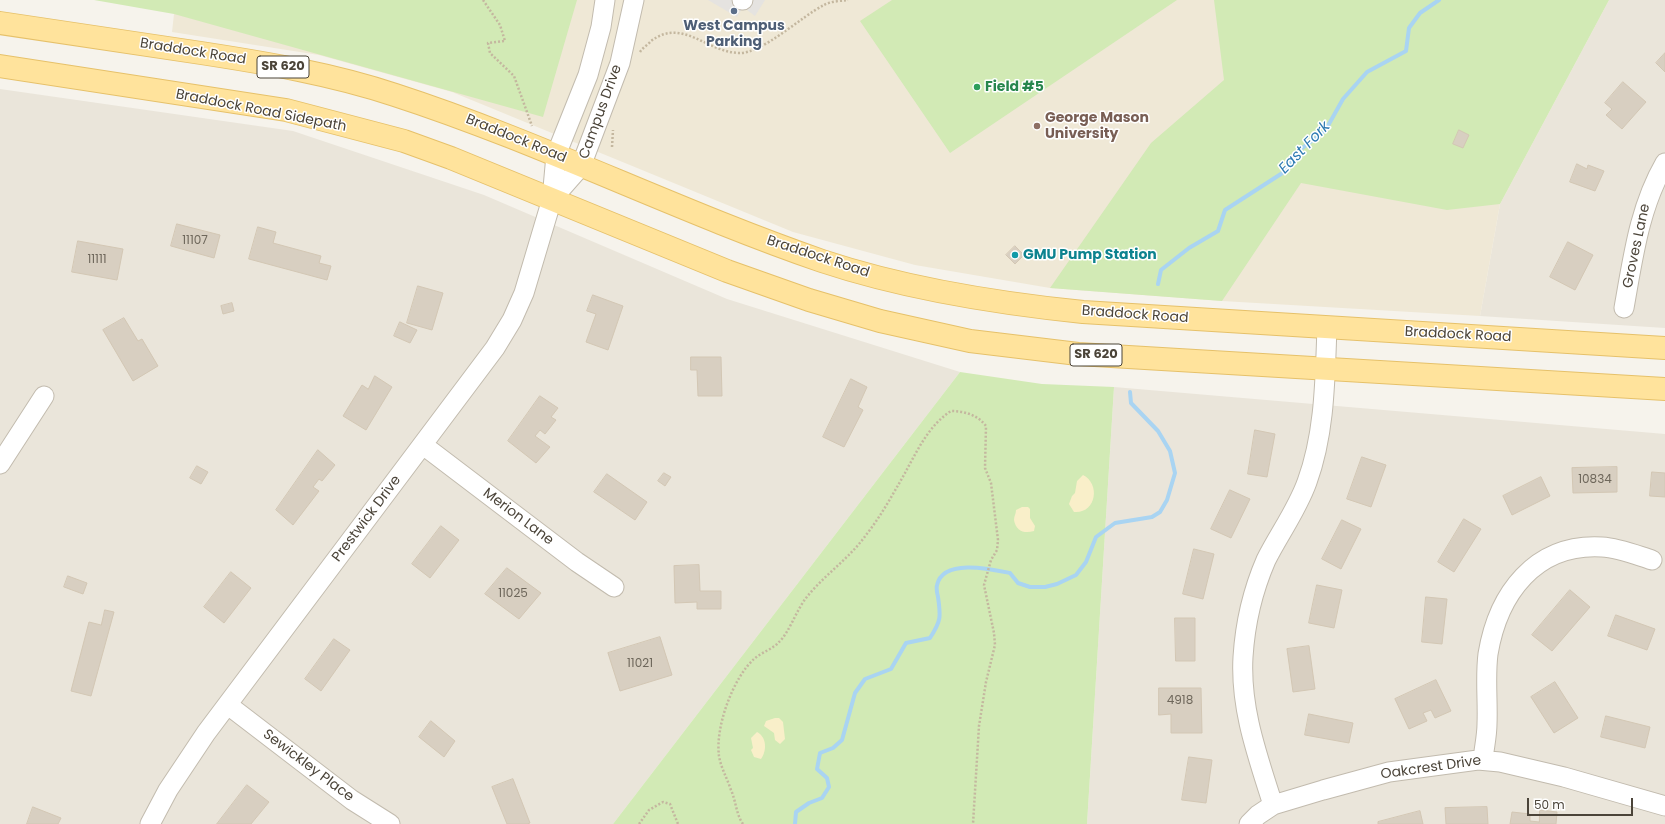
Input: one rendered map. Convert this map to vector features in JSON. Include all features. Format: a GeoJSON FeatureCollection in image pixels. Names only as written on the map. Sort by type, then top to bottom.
{"type":"FeatureCollection","features":[{"type":"Feature","properties":{"kind":"main road","name":"Braddock Road"},"geometry":{"type":"LineString","coordinates":[[0,23],[231,58],[340,79],[391,93],[464,118],[718,222],[824,261],[937,291],[1045,308],[1083,312],[1665,348]]}},
{"type":"Feature","properties":{"kind":"main road","name":"SR 620"},"geometry":{"type":"LineString","coordinates":[[0,66],[224,99],[292,111],[404,141],[552,199],[727,271],[808,300],[880,321],[970,341],[1064,352],[1665,389]]}},
{"type":"Feature","properties":{"kind":"street","name":"Campus Drive"},"geometry":{"type":"LineString","coordinates":[[552,199],[556,155],[588,75],[601,27],[605,0]]}},
{"type":"Feature","properties":{"kind":"street","name":"Campus Drive"},"geometry":{"type":"LineString","coordinates":[[552,199],[581,166],[620,63],[634,0]]}},
{"type":"Feature","properties":{"kind":"street","name":"Groves Lane"},"geometry":{"type":"LineString","coordinates":[[1624,308],[1642,213],[1653,183],[1665,163]]}},
{"type":"Feature","properties":{"kind":"street","name":"Prestwick Drive"},"geometry":{"type":"LineString","coordinates":[[150,824],[168,790],[206,733],[495,348],[512,320],[524,293],[552,199]]}},
{"type":"Feature","properties":{"kind":"street"},"geometry":{"type":"LineString","coordinates":[[1272,805],[1247,716],[1243,676],[1245,638],[1252,604],[1266,561],[1297,504],[1313,464],[1322,415],[1327,327]]}},
{"type":"Feature","properties":{"kind":"street"},"geometry":{"type":"LineString","coordinates":[[0,464],[44,396]]}},
{"type":"Feature","properties":{"kind":"street","name":"Merion Lane"},"geometry":{"type":"LineString","coordinates":[[423,445],[577,562],[614,587]]}},
{"type":"Feature","properties":{"kind":"street"},"geometry":{"type":"LineString","coordinates":[[1483,760],[1487,726],[1488,654],[1501,607],[1514,586],[1524,575],[1538,564],[1571,550],[1603,548],[1652,560]]}},
{"type":"Feature","properties":{"kind":"street","name":"Sewickley Place"},"geometry":{"type":"LineString","coordinates":[[228,705],[352,800],[390,824]]}},
{"type":"Feature","properties":{"kind":"street","name":"Oakcrest Drive"},"geometry":{"type":"LineString","coordinates":[[1249,824],[1258,815],[1272,805],[1323,790],[1389,772],[1483,760],[1500,762],[1564,777],[1665,806]]}},
{"type":"Feature","properties":{"kind":"path"},"geometry":{"type":"LineString","coordinates":[[483,0],[500,25],[505,41],[488,43],[490,54],[514,76],[532,127]]}},
{"type":"Feature","properties":{"kind":"path"},"geometry":{"type":"LineString","coordinates":[[638,55],[642,49],[658,36],[674,32],[690,34],[725,51],[741,53],[756,48],[810,12],[826,4],[848,0]]}},
{"type":"Feature","properties":{"kind":"path"},"geometry":{"type":"LineString","coordinates":[[612,147],[613,128]]}},
{"type":"Feature","properties":{"kind":"path"},"geometry":{"type":"LineString","coordinates":[[743,824],[737,811],[732,790],[722,769],[719,754],[720,725],[731,695],[753,660],[778,644],[784,637],[796,612],[806,598],[863,539],[887,504],[920,445],[944,415],[951,411],[959,411],[982,421],[986,426],[985,468],[991,484],[998,540],[997,550],[991,560],[984,585],[995,645],[986,682],[979,726],[973,824]]}},
{"type":"Feature","properties":{"kind":"path"},"geometry":{"type":"LineString","coordinates":[[639,824],[649,810],[663,802],[670,804],[678,824]]}},
{"type":"Feature","properties":{"kind":"shaded area","name":"George Mason University"},"geometry":{"type":"Polygon","coordinates":[[[179,0],[1609,0],[1500,204],[1480,316],[1222,301],[1050,288],[915,265],[793,232],[452,92],[319,55],[172,32],[174,14],[179,0]]]}},
{"type":"Feature","properties":{"kind":"shaded area","name":"West Campus Parking"},"geometry":{"type":"Polygon","coordinates":[[[708,0],[765,0],[755,16],[743,7],[737,17],[708,0]]]}},
{"type":"Feature","properties":{"kind":"shaded area"},"geometry":{"type":"Polygon","coordinates":[[[1609,0],[1665,0],[1665,328],[1480,316],[1500,204],[1609,0]]]}},
{"type":"Feature","properties":{"kind":"shaded area"},"geometry":{"type":"Polygon","coordinates":[[[0,89],[293,131],[484,195],[727,299],[960,372],[613,824],[0,824],[0,89]]]}},
{"type":"Feature","properties":{"kind":"shaded area"},"geometry":{"type":"Polygon","coordinates":[[[1114,387],[1665,434],[1665,824],[1087,824],[1114,387]]]}},
{"type":"Feature","properties":{"kind":"green space"},"geometry":{"type":"Polygon","coordinates":[[[94,0],[577,0],[543,117],[174,14],[94,0]]]}},
{"type":"Feature","properties":{"kind":"green space","name":"Field #5"},"geometry":{"type":"Polygon","coordinates":[[[892,0],[1177,0],[950,153],[860,21],[892,0]]]}},
{"type":"Feature","properties":{"kind":"green space"},"geometry":{"type":"Polygon","coordinates":[[[1214,0],[1609,0],[1500,204],[1447,210],[1301,183],[1222,301],[1050,288],[1151,143],[1224,80],[1214,0]]]}},
{"type":"Feature","properties":{"kind":"green space"},"geometry":{"type":"Polygon","coordinates":[[[960,372],[1042,384],[1114,387],[1087,824],[613,824],[960,372]]]}},
{"type":"Feature","properties":{"kind":"sand"},"geometry":{"type":"Polygon","coordinates":[[[1083,475],[1089,479],[1092,485],[1094,498],[1087,508],[1074,512],[1069,504],[1075,493],[1077,481],[1083,475]]]}},
{"type":"Feature","properties":{"kind":"sand"},"geometry":{"type":"Polygon","coordinates":[[[1022,507],[1028,507],[1030,509],[1030,518],[1035,526],[1034,531],[1021,531],[1015,524],[1014,519],[1016,510],[1022,507]]]}},
{"type":"Feature","properties":{"kind":"sand"},"geometry":{"type":"Polygon","coordinates":[[[779,718],[783,722],[785,739],[780,744],[775,740],[774,733],[764,726],[766,721],[779,718]]]}},
{"type":"Feature","properties":{"kind":"sand"},"geometry":{"type":"Polygon","coordinates":[[[757,732],[763,737],[765,744],[761,759],[754,757],[751,750],[753,748],[751,738],[757,732]]]}},
{"type":"Feature","properties":{"kind":"building"},"geometry":{"type":"Polygon","coordinates":[[[1665,53],[1665,72],[1656,63],[1665,53]]]}},
{"type":"Feature","properties":{"kind":"building"},"geometry":{"type":"Polygon","coordinates":[[[1623,82],[1646,102],[1622,129],[1606,115],[1612,109],[1605,103],[1623,82]]]}},
{"type":"Feature","properties":{"kind":"building"},"geometry":{"type":"Polygon","coordinates":[[[1459,130],[1469,135],[1463,148],[1453,144],[1459,130]]]}},
{"type":"Feature","properties":{"kind":"building"},"geometry":{"type":"Polygon","coordinates":[[[1577,164],[1587,169],[1588,165],[1604,171],[1595,191],[1570,182],[1577,164]]]}},
{"type":"Feature","properties":{"kind":"building"},"geometry":{"type":"Polygon","coordinates":[[[177,224],[220,235],[214,258],[171,246],[177,224]]]}},
{"type":"Feature","properties":{"kind":"building"},"geometry":{"type":"Polygon","coordinates":[[[258,227],[276,232],[273,243],[321,256],[319,263],[331,266],[327,280],[249,259],[258,227]]]}},
{"type":"Feature","properties":{"kind":"building"},"geometry":{"type":"Polygon","coordinates":[[[78,241],[123,249],[117,280],[72,272],[78,241]]]}},
{"type":"Feature","properties":{"kind":"building"},"geometry":{"type":"Polygon","coordinates":[[[1568,242],[1593,255],[1575,290],[1550,277],[1568,242]]]}},
{"type":"Feature","properties":{"kind":"building","name":"GMU Pump Station"},"geometry":{"type":"Polygon","coordinates":[[[1015,246],[1024,255],[1015,264],[1006,255],[1015,246]]]}},
{"type":"Feature","properties":{"kind":"building"},"geometry":{"type":"Polygon","coordinates":[[[418,286],[443,293],[432,330],[407,323],[418,286]]]}},
{"type":"Feature","properties":{"kind":"building"},"geometry":{"type":"Polygon","coordinates":[[[593,295],[623,306],[608,350],[586,342],[596,314],[587,311],[593,295]]]}},
{"type":"Feature","properties":{"kind":"building"},"geometry":{"type":"Polygon","coordinates":[[[232,303],[234,311],[223,314],[221,306],[232,303]]]}},
{"type":"Feature","properties":{"kind":"building"},"geometry":{"type":"Polygon","coordinates":[[[124,318],[138,341],[142,339],[158,366],[133,381],[103,330],[124,318]]]}},
{"type":"Feature","properties":{"kind":"building"},"geometry":{"type":"Polygon","coordinates":[[[400,322],[417,330],[410,343],[394,336],[400,322]]]}},
{"type":"Feature","properties":{"kind":"building"},"geometry":{"type":"Polygon","coordinates":[[[691,357],[721,357],[722,396],[698,396],[697,370],[691,370],[691,357]]]}},
{"type":"Feature","properties":{"kind":"building"},"geometry":{"type":"Polygon","coordinates":[[[375,376],[392,387],[366,430],[343,416],[362,385],[368,389],[375,376]]]}},
{"type":"Feature","properties":{"kind":"building"},"geometry":{"type":"Polygon","coordinates":[[[851,379],[867,387],[858,407],[863,410],[844,447],[823,437],[851,379]]]}},
{"type":"Feature","properties":{"kind":"building"},"geometry":{"type":"Polygon","coordinates":[[[540,396],[558,408],[551,417],[556,420],[545,434],[540,430],[535,436],[550,447],[536,463],[508,441],[540,396]]]}},
{"type":"Feature","properties":{"kind":"building"},"geometry":{"type":"Polygon","coordinates":[[[1255,430],[1275,434],[1267,477],[1248,474],[1255,430]]]}},
{"type":"Feature","properties":{"kind":"building"},"geometry":{"type":"Polygon","coordinates":[[[318,450],[335,465],[322,481],[319,479],[313,487],[319,491],[293,525],[276,510],[318,450]]]}},
{"type":"Feature","properties":{"kind":"building"},"geometry":{"type":"Polygon","coordinates":[[[1362,457],[1386,465],[1371,507],[1347,499],[1362,457]]]}},
{"type":"Feature","properties":{"kind":"building"},"geometry":{"type":"Polygon","coordinates":[[[197,466],[208,472],[201,484],[190,478],[197,466]]]}},
{"type":"Feature","properties":{"kind":"building"},"geometry":{"type":"Polygon","coordinates":[[[1617,467],[1617,492],[1573,493],[1572,468],[1617,467]]]}},
{"type":"Feature","properties":{"kind":"building"},"geometry":{"type":"Polygon","coordinates":[[[1652,472],[1665,473],[1665,497],[1650,496],[1652,472]]]}},
{"type":"Feature","properties":{"kind":"building"},"geometry":{"type":"Polygon","coordinates":[[[664,473],[671,477],[665,486],[658,481],[664,473]]]}},
{"type":"Feature","properties":{"kind":"building"},"geometry":{"type":"Polygon","coordinates":[[[607,474],[647,502],[635,520],[594,492],[607,474]]]}},
{"type":"Feature","properties":{"kind":"building"},"geometry":{"type":"Polygon","coordinates":[[[1541,477],[1550,496],[1512,515],[1503,496],[1541,477]]]}},
{"type":"Feature","properties":{"kind":"building"},"geometry":{"type":"Polygon","coordinates":[[[1230,490],[1250,499],[1231,538],[1211,529],[1230,490]]]}},
{"type":"Feature","properties":{"kind":"building"},"geometry":{"type":"Polygon","coordinates":[[[1464,519],[1481,529],[1454,572],[1438,562],[1464,519]]]}},
{"type":"Feature","properties":{"kind":"building"},"geometry":{"type":"Polygon","coordinates":[[[1342,520],[1361,529],[1341,569],[1322,559],[1342,520]]]}},
{"type":"Feature","properties":{"kind":"building"},"geometry":{"type":"Polygon","coordinates":[[[441,526],[459,540],[430,578],[412,564],[441,526]]]}},
{"type":"Feature","properties":{"kind":"building"},"geometry":{"type":"Polygon","coordinates":[[[1194,549],[1214,554],[1203,599],[1183,594],[1194,549]]]}},
{"type":"Feature","properties":{"kind":"building"},"geometry":{"type":"Polygon","coordinates":[[[699,565],[700,591],[721,591],[721,609],[697,609],[697,602],[675,603],[674,566],[699,565]]]}},
{"type":"Feature","properties":{"kind":"building"},"geometry":{"type":"Polygon","coordinates":[[[507,568],[541,593],[519,619],[485,594],[507,568]]]}},
{"type":"Feature","properties":{"kind":"building"},"geometry":{"type":"Polygon","coordinates":[[[231,572],[251,588],[224,623],[204,607],[231,572]]]}},
{"type":"Feature","properties":{"kind":"building"},"geometry":{"type":"Polygon","coordinates":[[[68,576],[87,583],[83,594],[64,587],[68,576]]]}},
{"type":"Feature","properties":{"kind":"building"},"geometry":{"type":"Polygon","coordinates":[[[1317,585],[1342,590],[1334,628],[1309,623],[1317,585]]]}},
{"type":"Feature","properties":{"kind":"building"},"geometry":{"type":"Polygon","coordinates":[[[1570,590],[1590,607],[1552,651],[1532,635],[1570,590]]]}},
{"type":"Feature","properties":{"kind":"building"},"geometry":{"type":"Polygon","coordinates":[[[1426,597],[1447,599],[1442,644],[1422,642],[1426,597]]]}},
{"type":"Feature","properties":{"kind":"building"},"geometry":{"type":"Polygon","coordinates":[[[105,610],[114,612],[91,696],[71,691],[89,622],[101,625],[105,610]]]}},
{"type":"Feature","properties":{"kind":"building"},"geometry":{"type":"Polygon","coordinates":[[[1616,615],[1655,629],[1647,650],[1608,636],[1616,615]]]}},
{"type":"Feature","properties":{"kind":"building"},"geometry":{"type":"Polygon","coordinates":[[[1175,618],[1195,618],[1195,661],[1176,661],[1175,618]]]}},
{"type":"Feature","properties":{"kind":"building"},"geometry":{"type":"Polygon","coordinates":[[[660,637],[672,675],[620,691],[608,653],[660,637]]]}},
{"type":"Feature","properties":{"kind":"building"},"geometry":{"type":"Polygon","coordinates":[[[334,639],[350,650],[321,691],[305,679],[334,639]]]}},
{"type":"Feature","properties":{"kind":"building"},"geometry":{"type":"Polygon","coordinates":[[[1309,646],[1315,689],[1293,692],[1287,649],[1309,646]]]}},
{"type":"Feature","properties":{"kind":"building"},"geometry":{"type":"Polygon","coordinates":[[[1436,680],[1451,711],[1435,718],[1431,710],[1423,713],[1427,721],[1409,729],[1395,699],[1436,680]]]}},
{"type":"Feature","properties":{"kind":"building"},"geometry":{"type":"Polygon","coordinates":[[[1555,682],[1578,718],[1554,733],[1531,697],[1555,682]]]}},
{"type":"Feature","properties":{"kind":"building"},"geometry":{"type":"Polygon","coordinates":[[[1159,688],[1201,688],[1202,733],[1171,733],[1171,714],[1159,715],[1159,688]]]}},
{"type":"Feature","properties":{"kind":"building"},"geometry":{"type":"Polygon","coordinates":[[[1309,714],[1353,723],[1349,743],[1305,735],[1309,714]]]}},
{"type":"Feature","properties":{"kind":"building"},"geometry":{"type":"Polygon","coordinates":[[[1606,716],[1650,727],[1645,748],[1601,737],[1606,716]]]}},
{"type":"Feature","properties":{"kind":"building"},"geometry":{"type":"Polygon","coordinates":[[[431,721],[455,741],[444,757],[419,737],[431,721]]]}},
{"type":"Feature","properties":{"kind":"building"},"geometry":{"type":"Polygon","coordinates":[[[1189,757],[1212,760],[1206,803],[1182,800],[1189,757]]]}},
{"type":"Feature","properties":{"kind":"building"},"geometry":{"type":"Polygon","coordinates":[[[513,779],[530,823],[507,824],[492,787],[513,779]]]}},
{"type":"Feature","properties":{"kind":"building"},"geometry":{"type":"Polygon","coordinates":[[[247,785],[269,802],[251,824],[217,824],[247,785]]]}},
{"type":"Feature","properties":{"kind":"building"},"geometry":{"type":"Polygon","coordinates":[[[33,807],[61,818],[58,824],[27,824],[33,807]]]}},
{"type":"Feature","properties":{"kind":"building"},"geometry":{"type":"Polygon","coordinates":[[[1487,807],[1488,824],[1446,824],[1445,808],[1487,807]]]}},
{"type":"Feature","properties":{"kind":"building"},"geometry":{"type":"Polygon","coordinates":[[[1540,810],[1557,812],[1556,824],[1510,824],[1512,812],[1530,814],[1530,821],[1539,822],[1540,810]]]}},
{"type":"Feature","properties":{"kind":"building"},"geometry":{"type":"Polygon","coordinates":[[[1420,811],[1423,824],[1378,824],[1378,822],[1420,811]]]}},
{"type":"Feature","properties":{"kind":"waterway","name":"East Fork"},"geometry":{"type":"LineString","coordinates":[[1158,284],[1161,270],[1189,248],[1218,231],[1225,210],[1284,172],[1301,149],[1325,131],[1343,99],[1367,72],[1406,51],[1409,28],[1420,13],[1439,0]]}},
{"type":"Feature","properties":{"kind":"waterway","name":"East Fork"},"geometry":{"type":"LineString","coordinates":[[795,824],[796,812],[809,803],[822,798],[829,787],[827,778],[817,769],[820,753],[833,748],[842,740],[855,693],[865,679],[891,669],[906,643],[930,638],[934,632],[938,623],[940,609],[937,585],[941,577],[948,571],[969,567],[991,569],[1010,573],[1018,583],[1030,587],[1045,587],[1057,584],[1076,575],[1086,562],[1096,537],[1115,523],[1152,517],[1160,512],[1167,500],[1175,473],[1170,451],[1158,431],[1131,403],[1130,392]]}},
{"type":"Feature","properties":{"kind":"place","name":"West Campus Parking"},"geometry":{"type":"Point","coordinates":[734,11]}},
{"type":"Feature","properties":{"kind":"place","name":"Field #5"},"geometry":{"type":"Point","coordinates":[977,87]}},
{"type":"Feature","properties":{"kind":"place","name":"George Mason University"},"geometry":{"type":"Point","coordinates":[1037,126]}},
{"type":"Feature","properties":{"kind":"place","name":"GMU Pump Station"},"geometry":{"type":"Point","coordinates":[1015,255]}}]}
